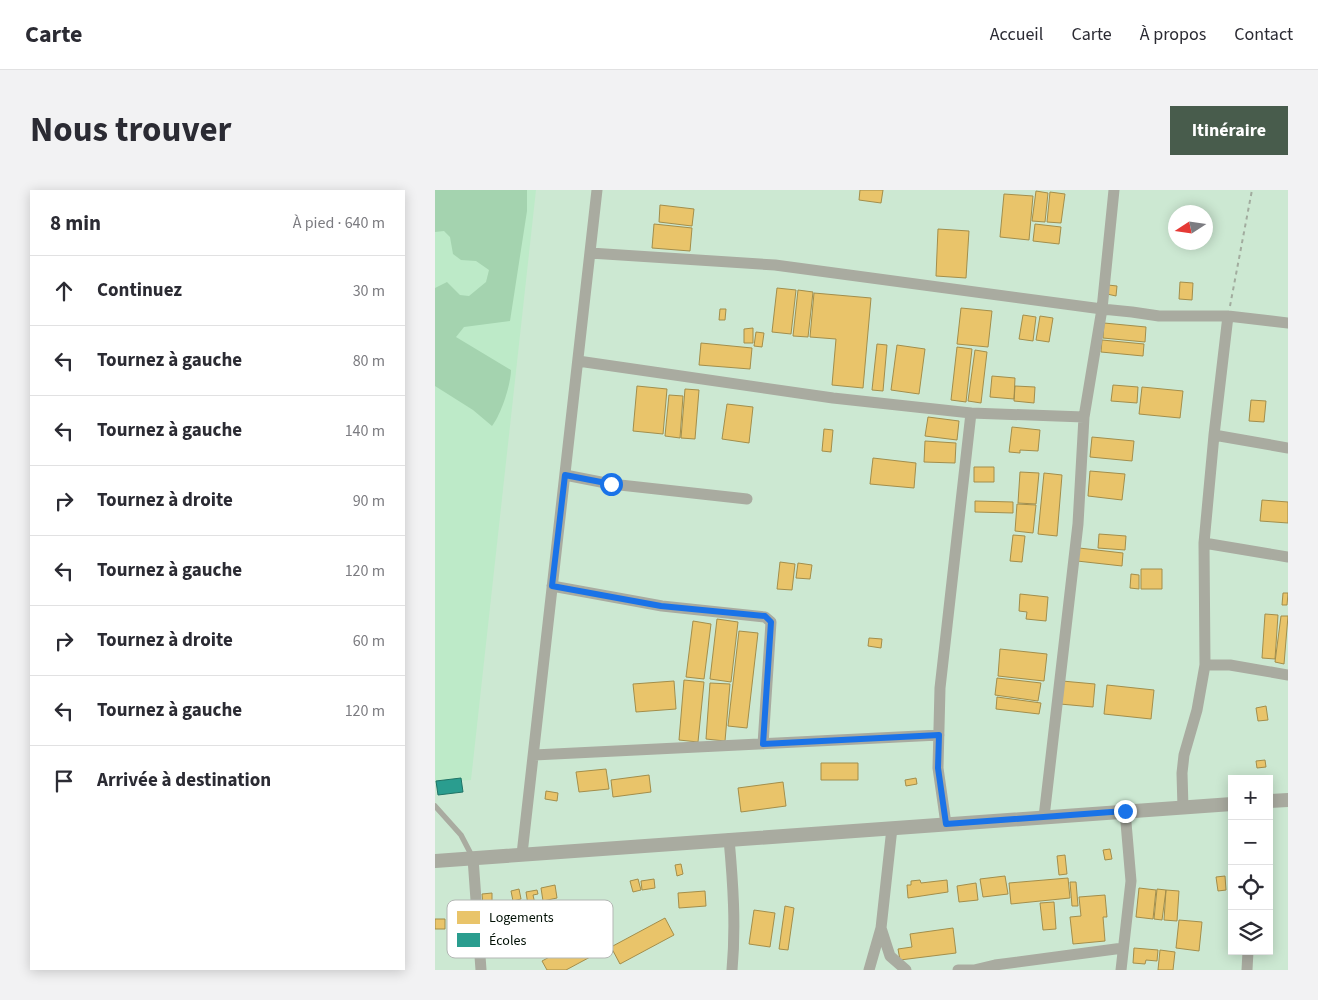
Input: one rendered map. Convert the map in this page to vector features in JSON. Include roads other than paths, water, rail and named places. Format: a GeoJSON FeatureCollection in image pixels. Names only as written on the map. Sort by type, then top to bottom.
{"type":"FeatureCollection","features":[{"type":"Feature","properties":{"kind":"street"},"geometry":{"type":"LineString","coordinates":[[522,854],[597,190]]}},
{"type":"Feature","properties":{"kind":"street"},"geometry":{"type":"LineString","coordinates":[[1045,817],[1078,524],[1084,417],[1103,310],[1114,190]]}},
{"type":"Feature","properties":{"kind":"street"},"geometry":{"type":"LineString","coordinates":[[590,253],[775,265],[1103,310],[1159,316],[1228,316],[1288,323]]}},
{"type":"Feature","properties":{"kind":"street"},"geometry":{"type":"LineString","coordinates":[[1183,808],[1182,773],[1184,755],[1197,710],[1205,665],[1204,542],[1228,316]]}},
{"type":"Feature","properties":{"kind":"street"},"geometry":{"type":"LineString","coordinates":[[578,361],[833,398],[971,412],[1084,417]]}},
{"type":"Feature","properties":{"kind":"street"},"geometry":{"type":"LineString","coordinates":[[946,824],[938,768],[940,688],[971,412]]}},
{"type":"Feature","properties":{"kind":"street"},"geometry":{"type":"LineString","coordinates":[[1214,435],[1288,448]]}},
{"type":"Feature","properties":{"kind":"street"},"geometry":{"type":"LineString","coordinates":[[565,475],[611,484],[747,499]]}},
{"type":"Feature","properties":{"kind":"street"},"geometry":{"type":"LineString","coordinates":[[1204,542],[1288,557]]}},
{"type":"Feature","properties":{"kind":"street"},"geometry":{"type":"LineString","coordinates":[[552,586],[661,606],[765,616],[771,622],[763,744]]}},
{"type":"Feature","properties":{"kind":"street"},"geometry":{"type":"LineString","coordinates":[[1205,665],[1230,665],[1288,675]]}},
{"type":"Feature","properties":{"kind":"street"},"geometry":{"type":"LineString","coordinates":[[533,755],[939,735]]}},
{"type":"Feature","properties":{"kind":"street"},"geometry":{"type":"LineString","coordinates":[[1273,801],[1288,800]]}},
{"type":"Feature","properties":{"kind":"street"},"geometry":{"type":"LineString","coordinates":[[435,861],[1228,804]]}},
{"type":"Feature","properties":{"kind":"street"},"geometry":{"type":"LineString","coordinates":[[1121,970],[1131,881],[1125,811]]}},
{"type":"Feature","properties":{"kind":"street"},"geometry":{"type":"LineString","coordinates":[[869,970],[881,928],[892,828]]}},
{"type":"Feature","properties":{"kind":"street"},"geometry":{"type":"LineString","coordinates":[[729,839],[735,895],[732,970]]}},
{"type":"Feature","properties":{"kind":"street"},"geometry":{"type":"LineString","coordinates":[[473,858],[476,900]]}},
{"type":"Feature","properties":{"kind":"street"},"geometry":{"type":"LineString","coordinates":[[881,928],[890,956],[906,970]]}},
{"type":"Feature","properties":{"kind":"street"},"geometry":{"type":"LineString","coordinates":[[957,970],[975,970],[995,965],[1123,948]]}},
{"type":"Feature","properties":{"kind":"street"},"geometry":{"type":"LineString","coordinates":[[1247,970],[1248,955]]}},
{"type":"Feature","properties":{"kind":"lane"},"geometry":{"type":"LineString","coordinates":[[435,806],[461,835],[473,858]]}}]}
